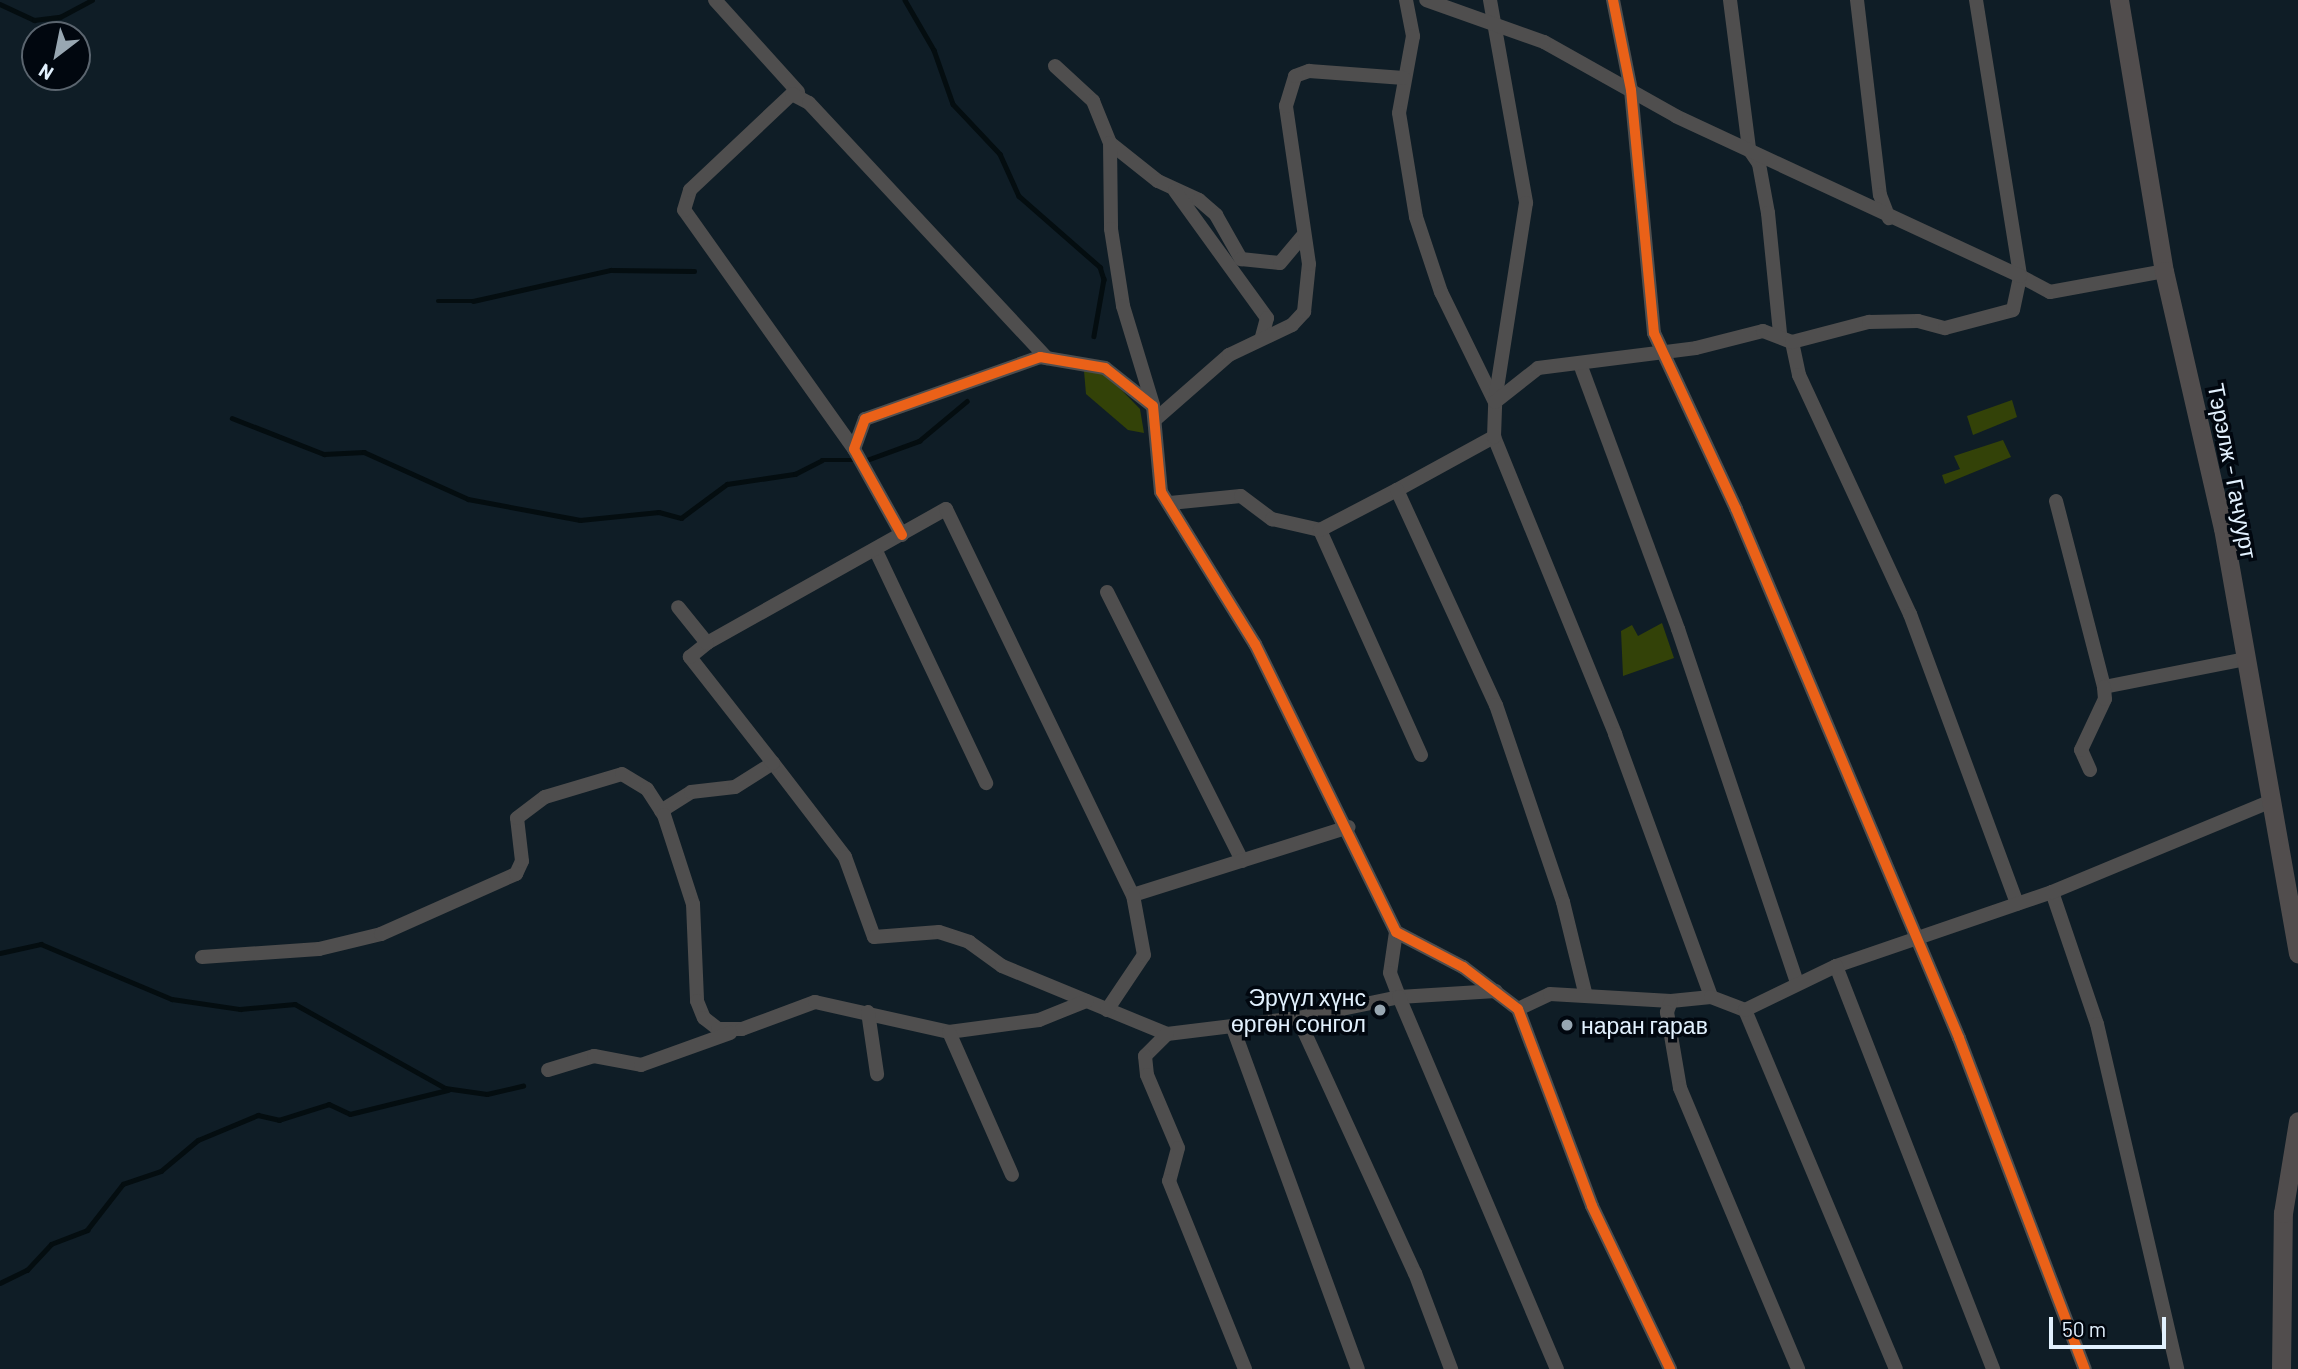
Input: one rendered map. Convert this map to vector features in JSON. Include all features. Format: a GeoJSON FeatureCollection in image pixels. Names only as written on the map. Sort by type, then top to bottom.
{"type":"FeatureCollection","features":[{"type":"Feature","properties":{"kind":"main road","name":"Тэрэлж - Гачуурт"},"geometry":{"type":"LineString","coordinates":[[2119,0],[2164,271],[2246,659],[2269,802],[2298,953]]}},
{"type":"Feature","properties":{"kind":"main road"},"geometry":{"type":"LineString","coordinates":[[2281,1369],[2283,1213],[2298,1121]]}},
{"type":"Feature","properties":{"kind":"street"},"geometry":{"type":"LineString","coordinates":[[715,0],[1047,358]]}},
{"type":"Feature","properties":{"kind":"street"},"geometry":{"type":"LineString","coordinates":[[1406,0],[1413,36],[1399,113],[1416,217],[1441,292],[1495,402]]}},
{"type":"Feature","properties":{"kind":"street"},"geometry":{"type":"LineString","coordinates":[[1426,0],[1544,42],[1631,90],[1749,149],[1889,218],[2050,292],[2164,271]]}},
{"type":"Feature","properties":{"kind":"street"},"geometry":{"type":"LineString","coordinates":[[1490,0],[1500,28],[1526,203],[1495,402],[1494,437],[1615,734],[1711,997]]}},
{"type":"Feature","properties":{"kind":"street"},"geometry":{"type":"LineString","coordinates":[[1613,0],[1631,90],[1648,317],[1660,349],[1736,509],[1912,939],[1959,1038],[2085,1369]]}},
{"type":"Feature","properties":{"kind":"street"},"geometry":{"type":"LineString","coordinates":[[1730,0],[1749,149],[1759,164],[1786,338],[1799,375],[1910,614],[2017,904]]}},
{"type":"Feature","properties":{"kind":"street"},"geometry":{"type":"LineString","coordinates":[[1857,0],[1880,195],[1889,218]]}},
{"type":"Feature","properties":{"kind":"street"},"geometry":{"type":"LineString","coordinates":[[1495,402],[1538,368],[1580,364],[1660,349],[1696,348],[1732,334],[1786,338],[1869,322],[1918,321],[1945,328],[2013,310],[2020,276],[1976,0]]}},
{"type":"Feature","properties":{"kind":"street"},"geometry":{"type":"LineString","coordinates":[[1055,66],[1093,101],[1110,143],[1111,229],[1123,306],[1155,412],[1154,470],[1170,503],[1255,644],[1349,827],[1395,932],[1390,972],[1399,997],[1557,1369]]}},
{"type":"Feature","properties":{"kind":"street"},"geometry":{"type":"LineString","coordinates":[[1155,412],[1229,355],[1292,325],[1304,312],[1309,264],[1286,106],[1295,76],[1309,71],[1404,78]]}},
{"type":"Feature","properties":{"kind":"street"},"geometry":{"type":"LineString","coordinates":[[798,92],[690,190],[684,209],[854,449],[902,535]]}},
{"type":"Feature","properties":{"kind":"street"},"geometry":{"type":"LineString","coordinates":[[1110,143],[1174,190],[1216,215],[1241,259],[1254,264],[1292,256],[1303,236]]}},
{"type":"Feature","properties":{"kind":"street"},"geometry":{"type":"LineString","coordinates":[[1174,190],[1267,318],[1262,337]]}},
{"type":"Feature","properties":{"kind":"street"},"geometry":{"type":"LineString","coordinates":[[854,449],[865,419],[1010,364],[1047,358],[1105,368],[1155,412]]}},
{"type":"Feature","properties":{"kind":"street"},"geometry":{"type":"LineString","coordinates":[[1580,364],[1678,629],[1797,983]]}},
{"type":"Feature","properties":{"kind":"street"},"geometry":{"type":"LineString","coordinates":[[1170,503],[1241,496],[1272,519],[1320,530],[1494,437]]}},
{"type":"Feature","properties":{"kind":"street"},"geometry":{"type":"LineString","coordinates":[[1397,489],[1505,729],[1563,902],[1585,992]]}},
{"type":"Feature","properties":{"kind":"street"},"geometry":{"type":"LineString","coordinates":[[2056,501],[2104,687],[2105,699],[2081,750],[2090,770]]}},
{"type":"Feature","properties":{"kind":"street"},"geometry":{"type":"LineString","coordinates":[[1107,1010],[1144,955],[1133,895],[946,509],[876,551],[707,643],[690,657],[845,857],[874,937],[939,932],[1086,1001],[1107,1010],[1167,1034],[1298,1018],[1399,997],[1496,990]]}},
{"type":"Feature","properties":{"kind":"street"},"geometry":{"type":"LineString","coordinates":[[1320,530],[1421,755]]}},
{"type":"Feature","properties":{"kind":"street"},"geometry":{"type":"LineString","coordinates":[[876,551],[986,783]]}},
{"type":"Feature","properties":{"kind":"street"},"geometry":{"type":"LineString","coordinates":[[1107,592],[1242,860]]}},
{"type":"Feature","properties":{"kind":"street"},"geometry":{"type":"LineString","coordinates":[[678,607],[707,643]]}},
{"type":"Feature","properties":{"kind":"street"},"geometry":{"type":"LineString","coordinates":[[2104,687],[2246,659]]}},
{"type":"Feature","properties":{"kind":"street"},"geometry":{"type":"LineString","coordinates":[[661,811],[691,792],[736,787],[773,763]]}},
{"type":"Feature","properties":{"kind":"street"},"geometry":{"type":"LineString","coordinates":[[202,957],[319,949],[381,934],[516,874],[522,861],[517,818],[545,797],[622,774],[648,789],[661,811],[693,904],[697,1001],[718,1029],[742,1029]]}},
{"type":"Feature","properties":{"kind":"street"},"geometry":{"type":"LineString","coordinates":[[1745,1010],[1836,966],[2052,892],[2269,802]]}},
{"type":"Feature","properties":{"kind":"street"},"geometry":{"type":"LineString","coordinates":[[1133,895],[1349,827]]}},
{"type":"Feature","properties":{"kind":"street"},"geometry":{"type":"LineString","coordinates":[[2052,892],[2097,1024],[2177,1369]]}},
{"type":"Feature","properties":{"kind":"street"},"geometry":{"type":"LineString","coordinates":[[1395,932],[1496,990],[1518,1009],[1592,1206],[1670,1369]]}},
{"type":"Feature","properties":{"kind":"street"},"geometry":{"type":"LineString","coordinates":[[1836,966],[1993,1369]]}},
{"type":"Feature","properties":{"kind":"street"},"geometry":{"type":"LineString","coordinates":[[1518,1009],[1550,993],[1585,992],[1671,1001],[1711,997],[1745,1010],[1896,1369]]}},
{"type":"Feature","properties":{"kind":"street"},"geometry":{"type":"LineString","coordinates":[[548,1070],[594,1056],[611,1064],[663,1060],[815,1002],[949,1032],[1039,1020],[1086,1001]]}},
{"type":"Feature","properties":{"kind":"street"},"geometry":{"type":"LineString","coordinates":[[1671,1001],[1667,1012],[1680,1088],[1798,1369]]}},
{"type":"Feature","properties":{"kind":"street"},"geometry":{"type":"LineString","coordinates":[[869,1012],[877,1074]]}},
{"type":"Feature","properties":{"kind":"street"},"geometry":{"type":"LineString","coordinates":[[1298,1018],[1410,1261],[1451,1369]]}},
{"type":"Feature","properties":{"kind":"street"},"geometry":{"type":"LineString","coordinates":[[1233,1028],[1358,1369]]}},
{"type":"Feature","properties":{"kind":"street"},"geometry":{"type":"LineString","coordinates":[[949,1032],[1012,1175]]}},
{"type":"Feature","properties":{"kind":"street"},"geometry":{"type":"LineString","coordinates":[[1167,1034],[1145,1056],[1147,1075],[1178,1148],[1169,1181],[1243,1369]]}},
{"type":"Feature","properties":{"kind":"green space"},"geometry":{"type":"Polygon","coordinates":[[[1100,368],[1140,409],[1144,433],[1128,430],[1086,394],[1084,371],[1100,368]]]}},
{"type":"Feature","properties":{"kind":"green space"},"geometry":{"type":"Polygon","coordinates":[[[2012,400],[2017,417],[1973,435],[1967,416],[2012,400]]]}},
{"type":"Feature","properties":{"kind":"green space"},"geometry":{"type":"Polygon","coordinates":[[[2003,440],[2011,457],[1945,484],[1942,475],[1960,469],[1954,456],[2003,440]]]}},
{"type":"Feature","properties":{"kind":"green space"},"geometry":{"type":"Polygon","coordinates":[[[1662,623],[1674,658],[1623,676],[1621,631],[1632,625],[1638,636],[1662,623]]]}},
{"type":"Feature","properties":{"kind":"waterway"},"geometry":{"type":"LineString","coordinates":[[0,4],[34,20],[60,17],[92,0]]}},
{"type":"Feature","properties":{"kind":"waterway"},"geometry":{"type":"LineString","coordinates":[[905,0],[934,50],[953,104],[1000,154],[1019,196],[1100,267],[1104,279],[1094,336]]}},
{"type":"Feature","properties":{"kind":"waterway"},"geometry":{"type":"LineString","coordinates":[[438,301],[473,301],[611,270],[694,271]]}},
{"type":"Feature","properties":{"kind":"waterway"},"geometry":{"type":"LineString","coordinates":[[864,461],[919,441],[967,401]]}},
{"type":"Feature","properties":{"kind":"waterway"},"geometry":{"type":"LineString","coordinates":[[232,418],[324,454],[364,452],[468,499],[580,520],[659,512],[681,518],[727,484],[795,474],[822,460],[855,460]]}},
{"type":"Feature","properties":{"kind":"waterway"},"geometry":{"type":"LineString","coordinates":[[0,953],[41,944],[172,999],[240,1009],[295,1004],[445,1088],[487,1094],[523,1086]]}},
{"type":"Feature","properties":{"kind":"waterway"},"geometry":{"type":"LineString","coordinates":[[0,1283],[27,1270],[51,1244],[87,1230],[123,1184],[161,1171],[198,1140],[258,1115],[279,1120],[329,1104],[350,1114],[448,1090]]}},
{"type":"Feature","properties":{"kind":"cycle path"},"geometry":{"type":"LineString","coordinates":[[1613,0],[1631,90],[1654,333],[1736,509],[1959,1038],[2085,1369]]}},
{"type":"Feature","properties":{"kind":"cycle path"},"geometry":{"type":"LineString","coordinates":[[902,535],[854,449],[865,419],[1040,357],[1105,368],[1153,406],[1161,492],[1255,644],[1396,932],[1463,967],[1518,1009],[1592,1206],[1670,1369]]}},
{"type":"Feature","properties":{"kind":"place","name":"Эрүүл хүнс өргөн сонгол"},"geometry":{"type":"Point","coordinates":[1380,1010]}},
{"type":"Feature","properties":{"kind":"place","name":"наран гарав"},"geometry":{"type":"Point","coordinates":[1567,1025]}}]}
